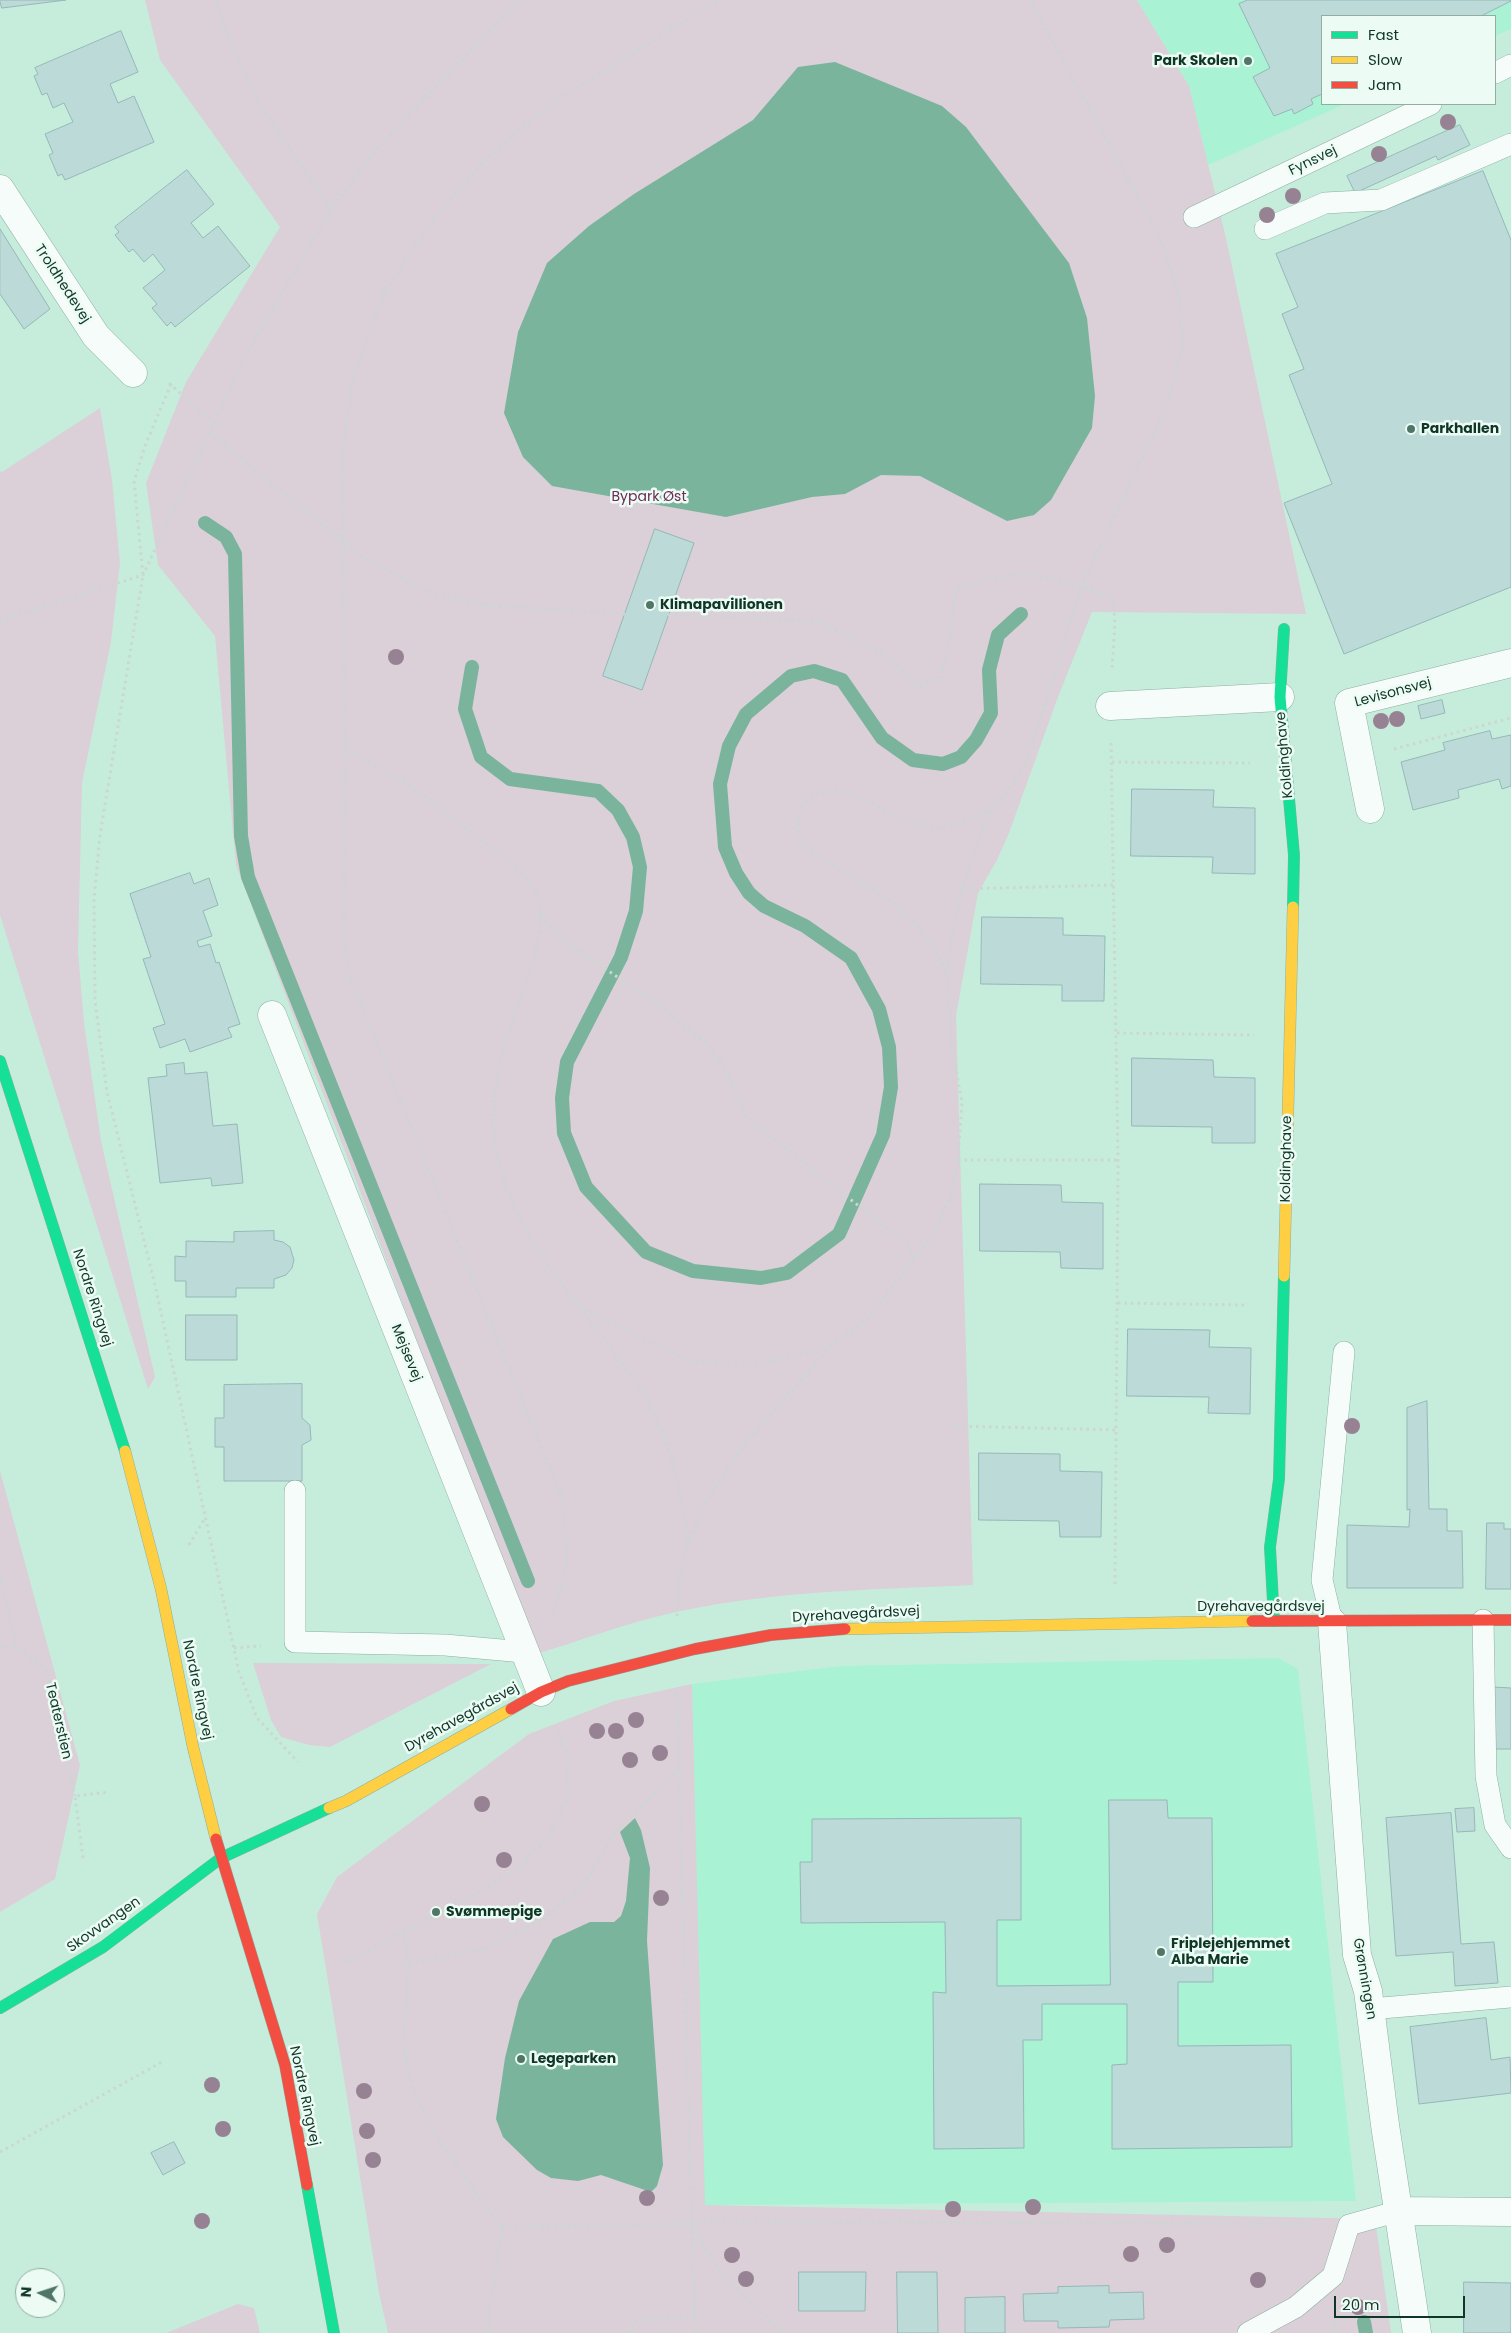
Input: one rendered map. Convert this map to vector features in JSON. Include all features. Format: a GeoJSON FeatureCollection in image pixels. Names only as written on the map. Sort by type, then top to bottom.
{"type":"FeatureCollection","features":[{"type":"Feature","properties":{"kind":"street","name":"Troldhedevej"},"geometry":{"type":"LineString","coordinates":[[0,189],[96,336],[133,372]]}},
{"type":"Feature","properties":{"kind":"street","name":"Koldinghave"},"geometry":{"type":"LineString","coordinates":[[1274,1621],[1270,1547],[1280,1479],[1294,855],[1280,697],[1284,628]]}},
{"type":"Feature","properties":{"kind":"street","name":"Levisonsvej"},"geometry":{"type":"LineString","coordinates":[[1370,809],[1349,703],[1511,664]]}},
{"type":"Feature","properties":{"kind":"street","name":"Koldinghave"},"geometry":{"type":"LineString","coordinates":[[1110,706],[1280,697]]}},
{"type":"Feature","properties":{"kind":"street","name":"Mejsevej"},"geometry":{"type":"LineString","coordinates":[[272,1015],[541,1692]]}},
{"type":"Feature","properties":{"kind":"street","name":"Nordre Ringvej"},"geometry":{"type":"LineString","coordinates":[[0,1061],[123,1442],[161,1589],[193,1747],[221,1858],[285,2065],[334,2333]]}},
{"type":"Feature","properties":{"kind":"street","name":"Dyrehavegårdsvej"},"geometry":{"type":"LineString","coordinates":[[221,1858],[315,1812],[346,1801],[541,1692],[607,1670],[676,1653],[771,1635],[828,1629],[1274,1621],[1511,1620]]}},
{"type":"Feature","properties":{"kind":"street","name":"Grønningen"},"geometry":{"type":"LineString","coordinates":[[1332,1622],[1357,1955],[1368,1991],[1418,2333]]}},
{"type":"Feature","properties":{"kind":"street","name":"Skovvangen"},"geometry":{"type":"LineString","coordinates":[[0,2008],[103,1947],[221,1858]]}},
{"type":"Feature","properties":{"kind":"street"},"geometry":{"type":"LineString","coordinates":[[1399,2211],[1511,2212]]}},
{"type":"Feature","properties":{"kind":"lane"},"geometry":{"type":"LineString","coordinates":[[1496,72],[1511,65]]}},
{"type":"Feature","properties":{"kind":"lane","name":"Fynsvej"},"geometry":{"type":"LineString","coordinates":[[1194,217],[1429,105]]}},
{"type":"Feature","properties":{"kind":"lane"},"geometry":{"type":"LineString","coordinates":[[1265,229],[1325,203],[1381,200],[1511,144]]}},
{"type":"Feature","properties":{"kind":"lane"},"geometry":{"type":"LineString","coordinates":[[1332,1622],[1322,1580],[1344,1352]]}},
{"type":"Feature","properties":{"kind":"lane"},"geometry":{"type":"LineString","coordinates":[[295,1490],[295,1642],[446,1645],[524,1652]]}},
{"type":"Feature","properties":{"kind":"lane"},"geometry":{"type":"LineString","coordinates":[[1482,1620],[1486,1776],[1495,1826],[1511,1848]]}},
{"type":"Feature","properties":{"kind":"lane"},"geometry":{"type":"LineString","coordinates":[[1370,2009],[1511,1997]]}},
{"type":"Feature","properties":{"kind":"lane"},"geometry":{"type":"LineString","coordinates":[[1248,2332],[1296,2307],[1333,2276],[1349,2225],[1399,2211]]}},
{"type":"Feature","properties":{"kind":"path"},"geometry":{"type":"LineString","coordinates":[[216,0],[223,24],[258,102],[331,209]]}},
{"type":"Feature","properties":{"kind":"path"},"geometry":{"type":"LineString","coordinates":[[0,620],[143,574],[247,353],[331,209],[374,152],[519,0]]}},
{"type":"Feature","properties":{"kind":"path"},"geometry":{"type":"LineString","coordinates":[[555,1624],[553,1614],[567,1563],[562,1498],[350,977],[344,941],[345,750],[342,456],[354,378],[384,291],[430,224],[484,161],[550,104],[719,0]]}},
{"type":"Feature","properties":{"kind":"path"},"geometry":{"type":"LineString","coordinates":[[695,2333],[676,1653],[679,1579],[688,1540],[710,1495],[744,1445],[830,1347],[869,1317],[915,1258],[940,1220],[951,1195],[958,1160],[962,1102],[952,1047],[947,971],[951,931],[961,889],[975,847],[992,808],[1011,787],[1026,763],[1082,585],[1167,405],[1182,349],[1180,297],[1159,235],[1030,0]]}},
{"type":"Feature","properties":{"kind":"path"},"geometry":{"type":"LineString","coordinates":[[214,424],[171,384],[145,446],[134,481],[143,574],[100,835],[94,900],[97,1010],[108,1092],[155,1285],[240,1672],[257,1718],[298,1762]]}},
{"type":"Feature","properties":{"kind":"path"},"geometry":{"type":"LineString","coordinates":[[209,433],[364,558],[428,592],[484,606],[625,614]]}},
{"type":"Feature","properties":{"kind":"path"},"geometry":{"type":"LineString","coordinates":[[668,615],[782,619],[824,623],[892,660],[919,687],[939,677],[947,652],[956,592],[974,582],[1003,576],[1032,575],[1082,585],[1113,599],[1115,623],[1110,706],[1118,1160],[1114,1624]]}},
{"type":"Feature","properties":{"kind":"path"},"geometry":{"type":"LineString","coordinates":[[1360,758],[1511,718]]}},
{"type":"Feature","properties":{"kind":"path"},"geometry":{"type":"LineString","coordinates":[[345,750],[404,782],[520,871],[536,892],[541,913],[537,947],[504,1047],[494,1103],[494,1136],[501,1171],[528,1236],[554,1276],[580,1307],[647,1400],[677,1476],[688,1540]]}},
{"type":"Feature","properties":{"kind":"path"},"geometry":{"type":"LineString","coordinates":[[1112,762],[1286,764]]}},
{"type":"Feature","properties":{"kind":"path"},"geometry":{"type":"LineString","coordinates":[[947,971],[920,929],[888,899],[809,850],[799,837],[798,818],[802,804],[817,794],[834,790],[857,794],[906,821],[935,829],[965,822],[992,808]]}},
{"type":"Feature","properties":{"kind":"path"},"geometry":{"type":"LineString","coordinates":[[961,889],[1114,885]]}},
{"type":"Feature","properties":{"kind":"path"},"geometry":{"type":"LineString","coordinates":[[541,913],[555,934],[665,1010],[708,1045],[726,1070],[746,1117],[907,1244],[915,1258]]}},
{"type":"Feature","properties":{"kind":"path"},"geometry":{"type":"LineString","coordinates":[[1117,1033],[1289,1035]]}},
{"type":"Feature","properties":{"kind":"path"},"geometry":{"type":"LineString","coordinates":[[958,1160],[1118,1160]]}},
{"type":"Feature","properties":{"kind":"path"},"geometry":{"type":"LineString","coordinates":[[1118,1303],[1284,1305]]}},
{"type":"Feature","properties":{"kind":"path"},"geometry":{"type":"LineString","coordinates":[[580,1307],[691,1362],[759,1364],[830,1347]]}},
{"type":"Feature","properties":{"kind":"path"},"geometry":{"type":"LineString","coordinates":[[950,1426],[1117,1430]]}},
{"type":"Feature","properties":{"kind":"path"},"geometry":{"type":"LineString","coordinates":[[0,1576],[16,1647],[0,1647]]}},
{"type":"Feature","properties":{"kind":"path","name":"Teaterstien"},"geometry":{"type":"LineString","coordinates":[[16,1647],[46,1670],[75,1796],[82,1858]]}},
{"type":"Feature","properties":{"kind":"path"},"geometry":{"type":"LineString","coordinates":[[345,1963],[518,1870],[548,1836],[568,1799],[568,1755],[541,1692]]}},
{"type":"Feature","properties":{"kind":"path"},"geometry":{"type":"LineString","coordinates":[[408,1964],[483,1949],[541,1922],[584,1885],[614,1833],[680,1767]]}},
{"type":"Feature","properties":{"kind":"path"},"geometry":{"type":"LineString","coordinates":[[75,1796],[109,1792]]}},
{"type":"Feature","properties":{"kind":"path"},"geometry":{"type":"LineString","coordinates":[[403,1932],[408,1964],[404,2011],[405,2050],[417,2098],[440,2140],[502,2227],[488,2318],[489,2333]]}},
{"type":"Feature","properties":{"kind":"path"},"geometry":{"type":"LineString","coordinates":[[0,2152],[162,2062]]}},
{"type":"Feature","properties":{"kind":"path"},"geometry":{"type":"LineString","coordinates":[[502,2227],[692,2224],[704,2221],[1349,2225]]}},
{"type":"Feature","properties":{"kind":"path"},"geometry":{"type":"LineString","coordinates":[[692,2224],[718,2270],[783,2333]]}},
{"type":"Feature","properties":{"kind":"path"},"geometry":{"type":"LineString","coordinates":[[629,2333],[635,2321],[694,2316]]}},
{"type":"Feature","properties":{"kind":"shaded area","name":"Park Skolen"},"geometry":{"type":"Polygon","coordinates":[[[1137,0],[1511,0],[1511,29],[1496,36],[1496,15],[1321,15],[1321,105],[1343,105],[1208,165],[1189,86],[1137,0]]]}},
{"type":"Feature","properties":{"kind":"shaded area"},"geometry":{"type":"Polygon","coordinates":[[[835,62],[942,106],[966,127],[1069,263],[1087,318],[1095,396],[1092,428],[1051,500],[1034,515],[1007,521],[920,476],[881,475],[845,494],[812,497],[726,517],[552,486],[523,457],[504,413],[518,332],[547,263],[589,226],[634,194],[753,120],[798,67],[835,62]]]}},
{"type":"Feature","properties":{"kind":"shaded area"},"geometry":{"type":"Polygon","coordinates":[[[1278,1658],[1298,1669],[1356,2201],[704,2205],[692,1684],[841,1666],[1278,1658]]]}},
{"type":"Feature","properties":{"kind":"shaded area"},"geometry":{"type":"Polygon","coordinates":[[[635,1818],[641,1830],[650,1868],[647,1941],[663,2165],[657,2186],[651,2192],[601,2175],[578,2181],[551,2178],[537,2170],[503,2137],[496,2119],[505,2058],[519,2001],[553,1939],[590,1922],[614,1922],[621,1916],[626,1901],[630,1858],[620,1832],[635,1818]]]}},
{"type":"Feature","properties":{"kind":"green space","name":"Bypark Øst"},"geometry":{"type":"Polygon","coordinates":[[[145,0],[1137,0],[1189,86],[1226,238],[1306,614],[1092,612],[1058,697],[1009,833],[997,860],[978,893],[956,1016],[973,1585],[854,1590],[736,1601],[659,1616],[536,1654],[236,865],[215,636],[158,565],[146,483],[186,382],[280,227],[160,60],[145,0]]]}},
{"type":"Feature","properties":{"kind":"green space"},"geometry":{"type":"Polygon","coordinates":[[[100,408],[112,480],[120,563],[111,642],[82,783],[78,951],[84,1023],[101,1141],[155,1377],[148,1389],[0,915],[0,471],[2,472],[100,408]]]}},
{"type":"Feature","properties":{"kind":"green space"},"geometry":{"type":"Polygon","coordinates":[[[0,1471],[80,1765],[55,1879],[0,1912],[0,1471]]]}},
{"type":"Feature","properties":{"kind":"green space"},"geometry":{"type":"Polygon","coordinates":[[[253,1663],[491,1664],[330,1747],[309,1745],[281,1737],[271,1720],[253,1663]]]}},
{"type":"Feature","properties":{"kind":"green space","name":"Legeparken"},"geometry":{"type":"Polygon","coordinates":[[[692,1684],[705,2205],[1375,2219],[1391,2333],[388,2333],[379,2293],[317,1914],[337,1877],[529,1734],[614,1701],[692,1684]]]}},
{"type":"Feature","properties":{"kind":"green space"},"geometry":{"type":"Polygon","coordinates":[[[238,2304],[254,2308],[260,2333],[166,2333],[238,2304]]]}},
{"type":"Feature","properties":{"kind":"building"},"geometry":{"type":"Polygon","coordinates":[[[0,0],[66,0],[2,8],[0,0]]]}},
{"type":"Feature","properties":{"kind":"building"},"geometry":{"type":"Polygon","coordinates":[[[1248,0],[1511,0],[1483,15],[1321,15],[1321,94],[1311,99],[1313,104],[1294,114],[1292,109],[1274,116],[1253,77],[1270,68],[1239,4],[1248,0]]]}},
{"type":"Feature","properties":{"kind":"building"},"geometry":{"type":"Polygon","coordinates":[[[121,31],[138,72],[110,84],[118,103],[134,96],[154,142],[65,180],[62,174],[58,176],[49,155],[53,153],[45,134],[73,122],[64,103],[53,108],[47,93],[42,95],[34,76],[38,74],[35,68],[121,31]]]}},
{"type":"Feature","properties":{"kind":"building"},"geometry":{"type":"Polygon","coordinates":[[[1460,125],[1470,145],[1438,160],[1436,156],[1355,193],[1347,176],[1460,125]]]}},
{"type":"Feature","properties":{"kind":"building"},"geometry":{"type":"Polygon","coordinates":[[[187,170],[214,204],[191,223],[203,238],[218,226],[250,266],[175,327],[171,322],[167,326],[152,308],[157,304],[143,288],[165,270],[153,254],[144,262],[133,249],[129,252],[115,235],[119,232],[115,227],[187,170]]]}},
{"type":"Feature","properties":{"kind":"building","name":"Parkhallen"},"geometry":{"type":"Polygon","coordinates":[[[1483,171],[1511,240],[1511,587],[1344,654],[1284,503],[1332,484],[1289,375],[1304,369],[1282,314],[1298,307],[1276,254],[1483,171]]]}},
{"type":"Feature","properties":{"kind":"building"},"geometry":{"type":"Polygon","coordinates":[[[0,229],[50,309],[24,329],[0,294],[0,229]]]}},
{"type":"Feature","properties":{"kind":"building","name":"Klimapavillionen"},"geometry":{"type":"Polygon","coordinates":[[[655,529],[694,543],[642,690],[603,676],[655,529]]]}},
{"type":"Feature","properties":{"kind":"building"},"geometry":{"type":"Polygon","coordinates":[[[1442,700],[1445,713],[1421,719],[1418,706],[1442,700]]]}},
{"type":"Feature","properties":{"kind":"building"},"geometry":{"type":"Polygon","coordinates":[[[1490,731],[1492,739],[1511,735],[1511,786],[1502,789],[1499,779],[1458,790],[1459,798],[1413,810],[1401,762],[1445,750],[1443,743],[1490,731]]]}},
{"type":"Feature","properties":{"kind":"building"},"geometry":{"type":"Polygon","coordinates":[[[1132,789],[1214,790],[1213,807],[1255,808],[1255,874],[1212,873],[1213,857],[1131,856],[1132,789]]]}},
{"type":"Feature","properties":{"kind":"building"},"geometry":{"type":"Polygon","coordinates":[[[190,873],[194,884],[209,878],[218,905],[203,911],[212,936],[197,941],[199,947],[210,944],[216,963],[219,962],[240,1024],[228,1028],[232,1037],[190,1052],[185,1039],[160,1048],[153,1028],[165,1024],[143,959],[151,957],[130,894],[190,873]]]}},
{"type":"Feature","properties":{"kind":"building"},"geometry":{"type":"Polygon","coordinates":[[[982,917],[1063,918],[1063,935],[1105,936],[1104,1001],[1062,1001],[1062,985],[981,984],[982,917]]]}},
{"type":"Feature","properties":{"kind":"building"},"geometry":{"type":"Polygon","coordinates":[[[1132,1058],[1213,1060],[1214,1077],[1255,1078],[1255,1143],[1212,1143],[1212,1127],[1132,1126],[1132,1058]]]}},
{"type":"Feature","properties":{"kind":"building"},"geometry":{"type":"Polygon","coordinates":[[[184,1063],[185,1074],[207,1072],[213,1126],[237,1124],[243,1183],[212,1186],[211,1178],[160,1183],[148,1078],[167,1076],[166,1065],[184,1063]]]}},
{"type":"Feature","properties":{"kind":"building"},"geometry":{"type":"Polygon","coordinates":[[[980,1184],[1061,1185],[1062,1202],[1103,1203],[1103,1269],[1061,1268],[1060,1252],[980,1251],[980,1184]]]}},
{"type":"Feature","properties":{"kind":"building"},"geometry":{"type":"Polygon","coordinates":[[[274,1231],[274,1240],[283,1242],[290,1247],[294,1260],[292,1268],[286,1275],[274,1279],[274,1288],[236,1288],[236,1297],[186,1297],[186,1281],[175,1281],[175,1256],[186,1257],[186,1241],[234,1242],[234,1232],[274,1231]]]}},
{"type":"Feature","properties":{"kind":"building"},"geometry":{"type":"Polygon","coordinates":[[[186,1315],[237,1315],[237,1360],[186,1360],[186,1315]]]}},
{"type":"Feature","properties":{"kind":"building"},"geometry":{"type":"Polygon","coordinates":[[[1128,1329],[1210,1330],[1209,1347],[1251,1348],[1250,1414],[1208,1413],[1209,1397],[1127,1396],[1128,1329]]]}},
{"type":"Feature","properties":{"kind":"building"},"geometry":{"type":"Polygon","coordinates":[[[302,1384],[302,1418],[310,1425],[311,1440],[302,1445],[302,1481],[224,1481],[224,1447],[215,1447],[215,1418],[224,1418],[224,1385],[302,1384]]]}},
{"type":"Feature","properties":{"kind":"building"},"geometry":{"type":"Polygon","coordinates":[[[1427,1401],[1429,1509],[1447,1509],[1447,1531],[1462,1531],[1463,1588],[1347,1588],[1347,1525],[1409,1527],[1410,1509],[1407,1510],[1407,1408],[1427,1401]]]}},
{"type":"Feature","properties":{"kind":"building"},"geometry":{"type":"Polygon","coordinates":[[[979,1453],[1060,1454],[1060,1471],[1102,1472],[1101,1537],[1060,1537],[1059,1521],[979,1520],[979,1453]]]}},
{"type":"Feature","properties":{"kind":"building"},"geometry":{"type":"Polygon","coordinates":[[[1487,1523],[1504,1523],[1504,1529],[1511,1529],[1511,1589],[1486,1589],[1487,1523]]]}},
{"type":"Feature","properties":{"kind":"building"},"geometry":{"type":"Polygon","coordinates":[[[1493,1687],[1511,1688],[1511,1749],[1493,1749],[1493,1687]]]}},
{"type":"Feature","properties":{"kind":"building","name":"Friplejehjemmet Alba Marie"},"geometry":{"type":"Polygon","coordinates":[[[1109,1800],[1167,1800],[1168,1818],[1212,1818],[1213,1982],[1178,1982],[1178,2046],[1291,2045],[1292,2147],[1112,2149],[1112,2065],[1127,2064],[1127,2004],[1042,2004],[1042,2040],[1023,2040],[1024,2148],[934,2149],[933,1992],[946,1993],[945,1922],[801,1923],[800,1862],[812,1862],[812,1819],[1021,1818],[1021,1920],[997,1920],[997,1986],[1110,1985],[1109,1800]]]}},
{"type":"Feature","properties":{"kind":"building"},"geometry":{"type":"Polygon","coordinates":[[[1474,1808],[1475,1831],[1457,1832],[1455,1809],[1474,1808]]]}},
{"type":"Feature","properties":{"kind":"building"},"geometry":{"type":"Polygon","coordinates":[[[1451,1813],[1461,1944],[1494,1942],[1498,1983],[1455,1986],[1453,1952],[1396,1956],[1386,1818],[1451,1813]]]}},
{"type":"Feature","properties":{"kind":"building"},"geometry":{"type":"Polygon","coordinates":[[[1486,2018],[1491,2060],[1510,2057],[1511,2093],[1419,2104],[1410,2027],[1486,2018]]]}},
{"type":"Feature","properties":{"kind":"building"},"geometry":{"type":"Polygon","coordinates":[[[174,2142],[185,2163],[163,2175],[151,2153],[174,2142]]]}},
{"type":"Feature","properties":{"kind":"building"},"geometry":{"type":"Polygon","coordinates":[[[799,2272],[866,2272],[865,2311],[799,2311],[799,2272]]]}},
{"type":"Feature","properties":{"kind":"building"},"geometry":{"type":"Polygon","coordinates":[[[897,2272],[937,2272],[938,2333],[898,2333],[897,2272]]]}},
{"type":"Feature","properties":{"kind":"building"},"geometry":{"type":"Polygon","coordinates":[[[1464,2282],[1511,2283],[1511,2333],[1464,2333],[1464,2282]]]}},
{"type":"Feature","properties":{"kind":"building"},"geometry":{"type":"Polygon","coordinates":[[[1109,2286],[1109,2293],[1143,2292],[1144,2319],[1110,2320],[1109,2327],[1058,2328],[1058,2321],[1024,2321],[1023,2294],[1058,2293],[1058,2287],[1109,2286]]]}},
{"type":"Feature","properties":{"kind":"building"},"geometry":{"type":"Polygon","coordinates":[[[1005,2297],[1005,2333],[965,2333],[965,2298],[1005,2297]]]}},
{"type":"Feature","properties":{"kind":"waterway"},"geometry":{"type":"LineString","coordinates":[[205,523],[226,537],[235,554],[241,836],[248,877],[528,1581]]}},
{"type":"Feature","properties":{"kind":"waterway"},"geometry":{"type":"LineString","coordinates":[[472,667],[465,709],[481,757],[510,779],[598,791],[618,810],[633,837],[640,867],[636,911],[621,957],[567,1062],[562,1098],[564,1133],[586,1187],[646,1252],[693,1271],[761,1278],[787,1273],[839,1234],[883,1135],[891,1087],[889,1047],[879,1009],[851,958],[805,926],[764,906],[749,893],[736,873],[725,847],[720,784],[729,746],[746,714],[791,676],[814,671],[842,680],[882,738],[913,760],[943,764],[961,757],[976,740],[991,713],[989,670],[998,635],[1021,614]]}},
{"type":"Feature","properties":{"kind":"waterway"},"geometry":{"type":"LineString","coordinates":[[1364,2322],[1366,2333]]}},
{"type":"Feature","properties":{"kind":"traffic: fast"},"geometry":{"type":"LineString","coordinates":[[1284,629],[1280,697],[1294,855],[1293,907]]}},
{"type":"Feature","properties":{"kind":"traffic: fast"},"geometry":{"type":"LineString","coordinates":[[0,1061],[125,1451]]}},
{"type":"Feature","properties":{"kind":"traffic: fast"},"geometry":{"type":"LineString","coordinates":[[1274,1621],[1270,1547],[1279,1479],[1284,1276]]}},
{"type":"Feature","properties":{"kind":"traffic: fast"},"geometry":{"type":"LineString","coordinates":[[0,2008],[103,1947],[221,1858],[329,1808]]}},
{"type":"Feature","properties":{"kind":"traffic: fast"},"geometry":{"type":"LineString","coordinates":[[307,2185],[334,2333]]}},
{"type":"Feature","properties":{"kind":"traffic: slow"},"geometry":{"type":"LineString","coordinates":[[1284,1276],[1293,907]]}},
{"type":"Feature","properties":{"kind":"traffic: slow"},"geometry":{"type":"LineString","coordinates":[[125,1451],[161,1589],[193,1747],[216,1839]]}},
{"type":"Feature","properties":{"kind":"traffic: slow"},"geometry":{"type":"LineString","coordinates":[[845,1629],[1252,1621]]}},
{"type":"Feature","properties":{"kind":"traffic: slow"},"geometry":{"type":"LineString","coordinates":[[329,1808],[346,1801],[511,1709]]}},
{"type":"Feature","properties":{"kind":"traffic: jam"},"geometry":{"type":"LineString","coordinates":[[1252,1621],[1511,1620]]}},
{"type":"Feature","properties":{"kind":"traffic: jam"},"geometry":{"type":"LineString","coordinates":[[511,1709],[541,1692],[568,1681],[695,1649],[771,1635],[845,1629]]}},
{"type":"Feature","properties":{"kind":"traffic: jam"},"geometry":{"type":"LineString","coordinates":[[216,1839],[285,2065],[307,2185]]}},
{"type":"Feature","properties":{"kind":"place","name":"Park Skolen"},"geometry":{"type":"Point","coordinates":[1248,61]}},
{"type":"Feature","properties":{"kind":"place","name":"Parkhallen"},"geometry":{"type":"Point","coordinates":[1411,429]}},
{"type":"Feature","properties":{"kind":"place","name":"Klimapavillionen"},"geometry":{"type":"Point","coordinates":[650,605]}},
{"type":"Feature","properties":{"kind":"place","name":"Svømmepige"},"geometry":{"type":"Point","coordinates":[436,1912]}},
{"type":"Feature","properties":{"kind":"place","name":"Friplejehjemmet Alba Marie"},"geometry":{"type":"Point","coordinates":[1161,1952]}},
{"type":"Feature","properties":{"kind":"place","name":"Legeparken"},"geometry":{"type":"Point","coordinates":[521,2059]}}]}
